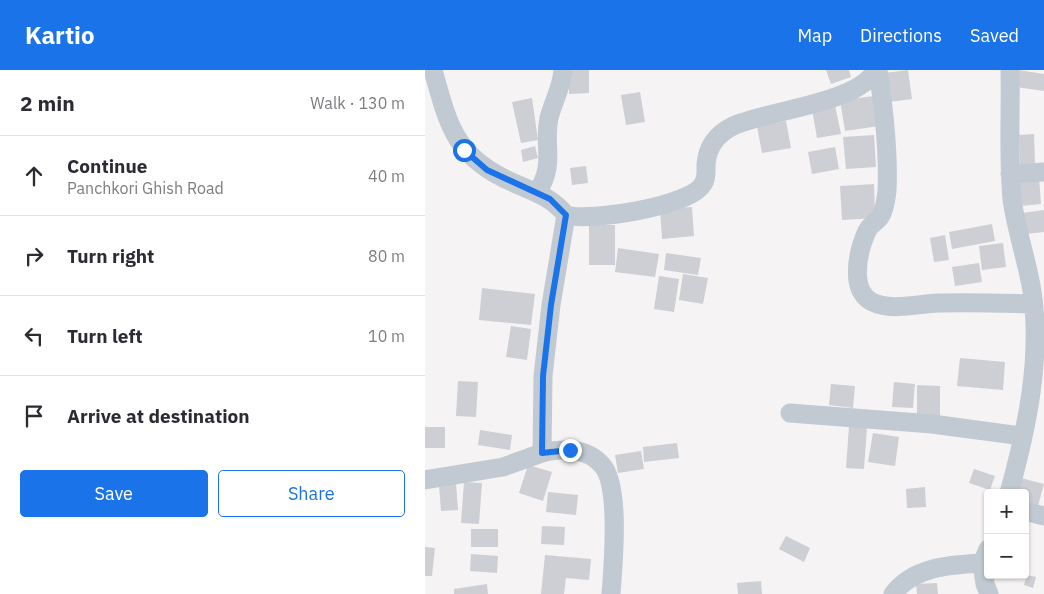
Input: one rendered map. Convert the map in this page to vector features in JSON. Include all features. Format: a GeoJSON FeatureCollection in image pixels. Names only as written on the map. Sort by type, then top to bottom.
{"type":"FeatureCollection","features":[{"type":"Feature","properties":{"kind":"street"},"geometry":{"type":"LineString","coordinates":[[433,70],[451,123],[464,150],[487,170],[550,199],[566,215],[591,218],[613,215],[683,198],[703,184],[710,148],[719,134],[750,120],[810,104],[861,86],[877,70]]}},
{"type":"Feature","properties":{"kind":"street"},"geometry":{"type":"LineString","coordinates":[[537,193],[546,179],[549,166],[549,121],[560,88],[563,70]]}},
{"type":"Feature","properties":{"kind":"street"},"geometry":{"type":"LineString","coordinates":[[877,70],[885,112],[887,193],[884,210],[881,216],[869,228],[859,256],[859,287],[865,298],[877,304],[898,306],[959,303],[1036,295]]}},
{"type":"Feature","properties":{"kind":"street"},"geometry":{"type":"LineString","coordinates":[[1010,70],[1010,174],[1017,228],[1036,295],[1034,368],[1023,436],[1010,489]]}},
{"type":"Feature","properties":{"kind":"street"},"geometry":{"type":"LineString","coordinates":[[1010,174],[1044,172]]}},
{"type":"Feature","properties":{"kind":"street"},"geometry":{"type":"LineString","coordinates":[[542,453],[543,376],[551,305],[566,215]]}},
{"type":"Feature","properties":{"kind":"street"},"geometry":{"type":"LineString","coordinates":[[790,413],[932,424],[1023,436]]}},
{"type":"Feature","properties":{"kind":"street"},"geometry":{"type":"LineString","coordinates":[[425,480],[503,468],[542,453],[560,449],[582,452],[593,457],[604,467],[610,482],[614,508],[611,594]]}},
{"type":"Feature","properties":{"kind":"street"},"geometry":{"type":"LineString","coordinates":[[1029,512],[1044,516]]}},
{"type":"Feature","properties":{"kind":"street"},"geometry":{"type":"LineString","coordinates":[[893,594],[905,582],[928,570],[984,556]]}},
{"type":"Feature","properties":{"kind":"street"},"geometry":{"type":"LineString","coordinates":[[985,579],[989,594]]}},
{"type":"Feature","properties":{"kind":"building"},"geometry":{"type":"Polygon","coordinates":[[[569,70],[589,70],[589,93],[569,94],[569,70]]]}},
{"type":"Feature","properties":{"kind":"building"},"geometry":{"type":"Polygon","coordinates":[[[826,70],[849,70],[851,77],[831,84],[826,70]]]}},
{"type":"Feature","properties":{"kind":"building"},"geometry":{"type":"Polygon","coordinates":[[[908,70],[912,99],[889,102],[885,73],[908,70]]]}},
{"type":"Feature","properties":{"kind":"building"},"geometry":{"type":"Polygon","coordinates":[[[1018,70],[1044,74],[1044,91],[1016,87],[1018,70]]]}},
{"type":"Feature","properties":{"kind":"building"},"geometry":{"type":"Polygon","coordinates":[[[640,92],[645,122],[626,125],[621,95],[640,92]]]}},
{"type":"Feature","properties":{"kind":"building"},"geometry":{"type":"Polygon","coordinates":[[[875,96],[879,126],[845,131],[840,100],[875,96]]]}},
{"type":"Feature","properties":{"kind":"building"},"geometry":{"type":"Polygon","coordinates":[[[532,98],[538,140],[521,143],[512,102],[532,98]]]}},
{"type":"Feature","properties":{"kind":"building"},"geometry":{"type":"Polygon","coordinates":[[[835,105],[841,134],[817,138],[812,109],[835,105]]]}},
{"type":"Feature","properties":{"kind":"building"},"geometry":{"type":"Polygon","coordinates":[[[786,121],[791,148],[762,153],[757,126],[786,121]]]}},
{"type":"Feature","properties":{"kind":"building"},"geometry":{"type":"Polygon","coordinates":[[[1034,134],[1035,164],[1020,165],[1019,135],[1034,134]]]}},
{"type":"Feature","properties":{"kind":"building"},"geometry":{"type":"Polygon","coordinates":[[[874,135],[876,167],[846,169],[843,137],[874,135]]]}},
{"type":"Feature","properties":{"kind":"building"},"geometry":{"type":"Polygon","coordinates":[[[535,146],[538,158],[523,162],[521,150],[535,146]]]}},
{"type":"Feature","properties":{"kind":"building"},"geometry":{"type":"Polygon","coordinates":[[[835,147],[839,169],[812,174],[808,152],[835,147]]]}},
{"type":"Feature","properties":{"kind":"building"},"geometry":{"type":"Polygon","coordinates":[[[586,166],[588,183],[572,185],[570,168],[586,166]]]}},
{"type":"Feature","properties":{"kind":"building"},"geometry":{"type":"Polygon","coordinates":[[[1039,177],[1041,204],[1021,206],[1019,179],[1039,177]]]}},
{"type":"Feature","properties":{"kind":"building"},"geometry":{"type":"Polygon","coordinates":[[[874,184],[875,218],[842,220],[840,186],[874,184]]]}},
{"type":"Feature","properties":{"kind":"building"},"geometry":{"type":"Polygon","coordinates":[[[692,207],[694,236],[662,239],[660,209],[692,207]]]}},
{"type":"Feature","properties":{"kind":"building"},"geometry":{"type":"Polygon","coordinates":[[[1044,210],[1044,232],[1025,234],[1022,213],[1044,210]]]}},
{"type":"Feature","properties":{"kind":"building"},"geometry":{"type":"Polygon","coordinates":[[[992,224],[995,241],[952,249],[949,232],[992,224]]]}},
{"type":"Feature","properties":{"kind":"building"},"geometry":{"type":"Polygon","coordinates":[[[589,225],[615,225],[615,265],[589,265],[589,225]]]}},
{"type":"Feature","properties":{"kind":"building"},"geometry":{"type":"Polygon","coordinates":[[[945,235],[949,260],[934,262],[930,238],[945,235]]]}},
{"type":"Feature","properties":{"kind":"building"},"geometry":{"type":"Polygon","coordinates":[[[1003,243],[1006,267],[982,270],[979,246],[1003,243]]]}},
{"type":"Feature","properties":{"kind":"building"},"geometry":{"type":"Polygon","coordinates":[[[618,248],[659,254],[655,277],[615,272],[618,248]]]}},
{"type":"Feature","properties":{"kind":"building"},"geometry":{"type":"Polygon","coordinates":[[[666,253],[701,258],[698,275],[664,270],[666,253]]]}},
{"type":"Feature","properties":{"kind":"building"},"geometry":{"type":"Polygon","coordinates":[[[979,263],[982,282],[955,286],[952,267],[979,263]]]}},
{"type":"Feature","properties":{"kind":"building"},"geometry":{"type":"Polygon","coordinates":[[[683,274],[708,278],[703,304],[679,300],[683,274]]]}},
{"type":"Feature","properties":{"kind":"building"},"geometry":{"type":"Polygon","coordinates":[[[659,276],[679,279],[674,312],[654,309],[659,276]]]}},
{"type":"Feature","properties":{"kind":"building"},"geometry":{"type":"Polygon","coordinates":[[[482,288],[535,294],[531,325],[479,320],[482,288]]]}},
{"type":"Feature","properties":{"kind":"building"},"geometry":{"type":"Polygon","coordinates":[[[511,326],[531,329],[527,360],[506,357],[511,326]]]}},
{"type":"Feature","properties":{"kind":"building"},"geometry":{"type":"Polygon","coordinates":[[[960,358],[1005,362],[1003,390],[957,386],[960,358]]]}},
{"type":"Feature","properties":{"kind":"building"},"geometry":{"type":"Polygon","coordinates":[[[458,381],[478,382],[476,417],[456,416],[458,381]]]}},
{"type":"Feature","properties":{"kind":"building"},"geometry":{"type":"Polygon","coordinates":[[[894,382],[915,384],[913,408],[892,407],[894,382]]]}},
{"type":"Feature","properties":{"kind":"building"},"geometry":{"type":"Polygon","coordinates":[[[831,384],[855,386],[853,408],[829,405],[831,384]]]}},
{"type":"Feature","properties":{"kind":"building"},"geometry":{"type":"Polygon","coordinates":[[[917,385],[940,386],[940,416],[917,416],[917,385]]]}},
{"type":"Feature","properties":{"kind":"building"},"geometry":{"type":"Polygon","coordinates":[[[849,426],[867,427],[864,469],[846,468],[849,426]]]}},
{"type":"Feature","properties":{"kind":"building"},"geometry":{"type":"Polygon","coordinates":[[[425,427],[445,427],[445,448],[425,448],[425,427]]]}},
{"type":"Feature","properties":{"kind":"building"},"geometry":{"type":"Polygon","coordinates":[[[480,430],[512,435],[510,450],[478,445],[480,430]]]}},
{"type":"Feature","properties":{"kind":"building"},"geometry":{"type":"Polygon","coordinates":[[[873,433],[899,437],[895,466],[868,462],[873,433]]]}},
{"type":"Feature","properties":{"kind":"building"},"geometry":{"type":"Polygon","coordinates":[[[677,443],[679,458],[644,462],[643,447],[677,443]]]}},
{"type":"Feature","properties":{"kind":"building"},"geometry":{"type":"Polygon","coordinates":[[[641,451],[644,469],[618,473],[615,455],[641,451]]]}},
{"type":"Feature","properties":{"kind":"building"},"geometry":{"type":"Polygon","coordinates":[[[528,465],[552,472],[543,501],[519,493],[528,465]]]}},
{"type":"Feature","properties":{"kind":"building"},"geometry":{"type":"Polygon","coordinates":[[[974,469],[995,476],[990,489],[969,483],[974,469]]]}},
{"type":"Feature","properties":{"kind":"building"},"geometry":{"type":"Polygon","coordinates":[[[1017,477],[1044,484],[1038,506],[1029,504],[1029,489],[1015,489],[1017,477]]]}},
{"type":"Feature","properties":{"kind":"building"},"geometry":{"type":"Polygon","coordinates":[[[464,482],[482,483],[479,524],[461,523],[464,482]]]}},
{"type":"Feature","properties":{"kind":"building"},"geometry":{"type":"Polygon","coordinates":[[[456,484],[458,510],[441,511],[439,485],[456,484]]]}},
{"type":"Feature","properties":{"kind":"building"},"geometry":{"type":"Polygon","coordinates":[[[925,487],[926,507],[907,508],[906,489],[925,487]]]}},
{"type":"Feature","properties":{"kind":"building"},"geometry":{"type":"Polygon","coordinates":[[[548,492],[578,495],[576,515],[546,512],[548,492]]]}},
{"type":"Feature","properties":{"kind":"building"},"geometry":{"type":"Polygon","coordinates":[[[542,526],[565,527],[564,545],[541,544],[542,526]]]}},
{"type":"Feature","properties":{"kind":"building"},"geometry":{"type":"Polygon","coordinates":[[[471,529],[498,529],[498,547],[471,547],[471,529]]]}},
{"type":"Feature","properties":{"kind":"building"},"geometry":{"type":"Polygon","coordinates":[[[786,536],[810,548],[804,562],[779,549],[786,536]]]}},
{"type":"Feature","properties":{"kind":"building"},"geometry":{"type":"Polygon","coordinates":[[[425,547],[435,548],[432,576],[425,576],[425,547]]]}},
{"type":"Feature","properties":{"kind":"building"},"geometry":{"type":"Polygon","coordinates":[[[471,554],[498,556],[497,573],[470,571],[471,554]]]}},
{"type":"Feature","properties":{"kind":"building"},"geometry":{"type":"Polygon","coordinates":[[[545,555],[591,559],[589,580],[566,578],[564,594],[541,594],[545,555]]]}},
{"type":"Feature","properties":{"kind":"building"},"geometry":{"type":"Polygon","coordinates":[[[1029,575],[1036,577],[1033,588],[1024,585],[1026,579],[1029,579],[1029,575]]]}},
{"type":"Feature","properties":{"kind":"building"},"geometry":{"type":"Polygon","coordinates":[[[761,581],[762,594],[738,594],[737,583],[761,581]]]}},
{"type":"Feature","properties":{"kind":"building"},"geometry":{"type":"Polygon","coordinates":[[[937,583],[938,594],[917,594],[916,584],[937,583]]]}},
{"type":"Feature","properties":{"kind":"building"},"geometry":{"type":"Polygon","coordinates":[[[487,584],[488,594],[454,594],[454,589],[487,584]]]}},
{"type":"Feature","properties":{"kind":"route"},"geometry":{"type":"LineString","coordinates":[[464,150],[487,170],[550,199],[566,215],[551,305],[543,376],[542,453],[560,449],[570,450]]}}]}
